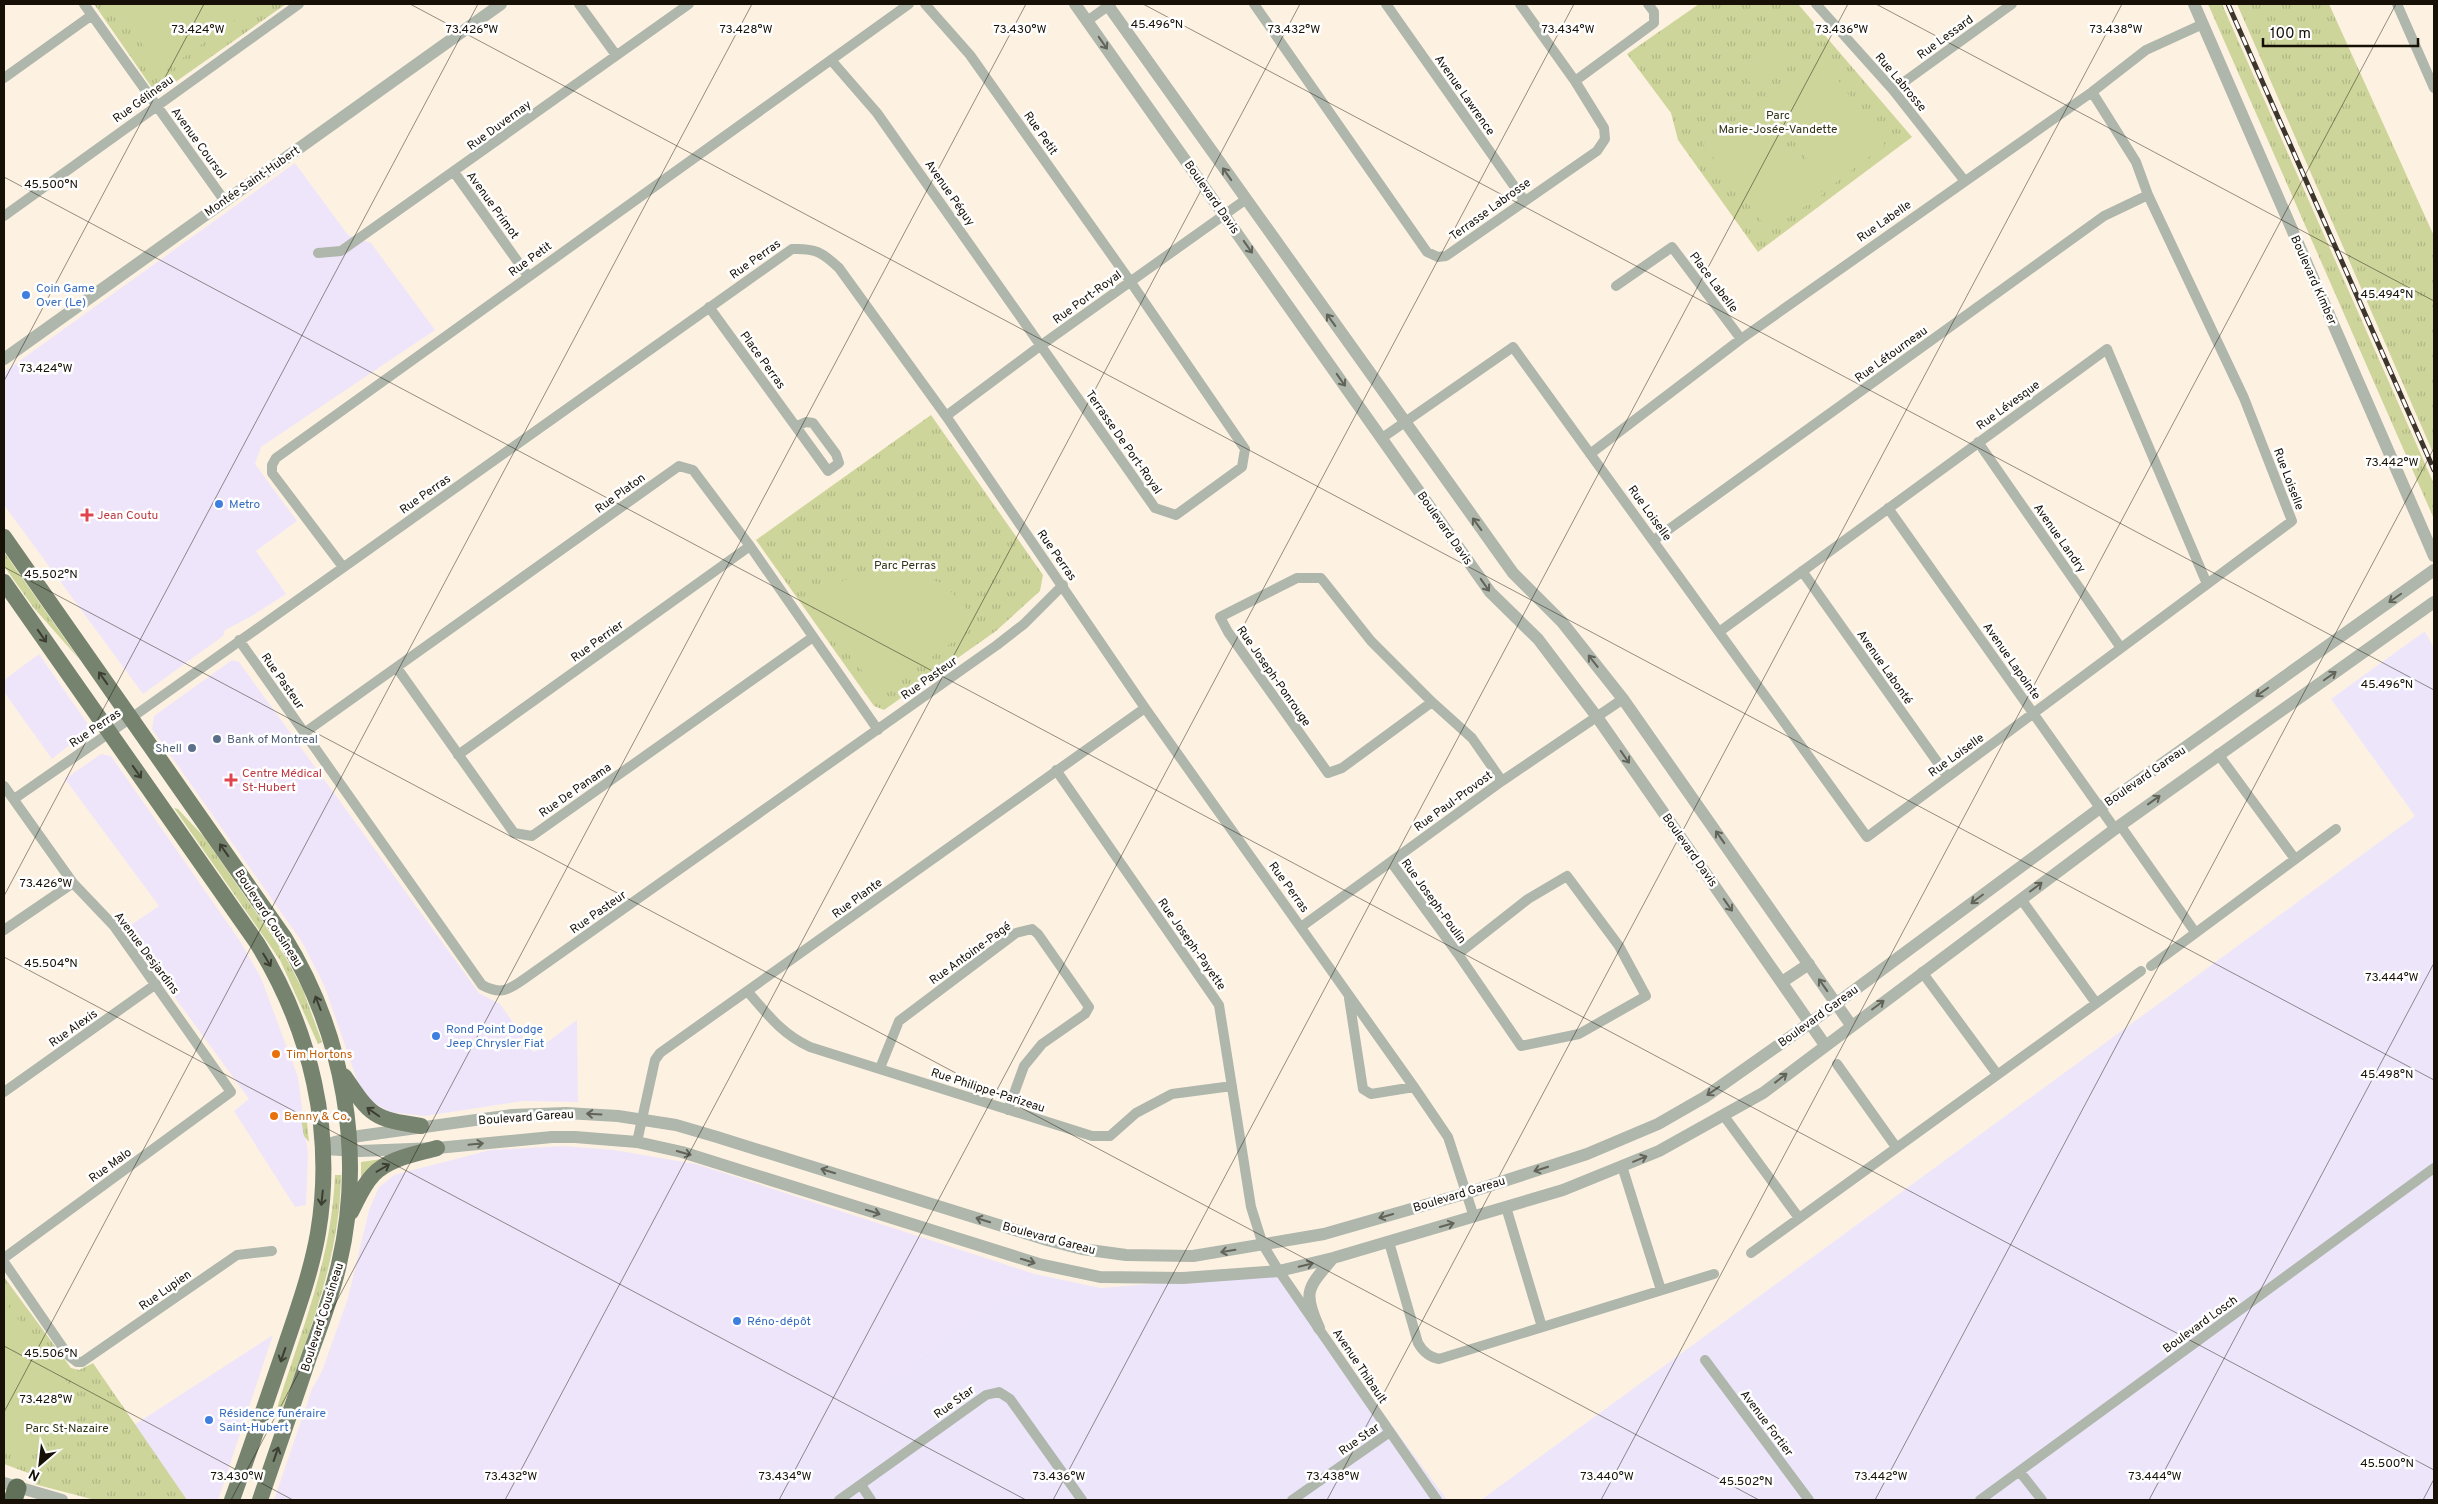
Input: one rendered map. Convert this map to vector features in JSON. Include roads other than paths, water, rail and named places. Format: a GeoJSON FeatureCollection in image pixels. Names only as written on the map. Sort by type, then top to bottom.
{"type":"FeatureCollection","features":[{"type":"Feature","properties":{"kind":"main road","name":"Boulevard Cousineau"},"geometry":{"type":"LineString","coordinates":[[4,537],[294,952],[320,1010],[338,1067],[349,1145],[348,1218],[334,1287],[260,1500]]}},
{"type":"Feature","properties":{"kind":"main road","name":"Boulevard Cousineau"},"geometry":{"type":"LineString","coordinates":[[4,582],[256,943],[278,979],[306,1051],[316,1091],[323,1147],[321,1211],[310,1273],[232,1500]]}},
{"type":"Feature","properties":{"kind":"main road"},"geometry":{"type":"LineString","coordinates":[[338,1067],[361,1102],[373,1113],[390,1121],[421,1126]]}},
{"type":"Feature","properties":{"kind":"main road"},"geometry":{"type":"LineString","coordinates":[[348,1218],[375,1172],[396,1161],[437,1148]]}},
{"type":"Feature","properties":{"kind":"street","name":"Avenue Coursol"},"geometry":{"type":"LineString","coordinates":[[84,4],[224,200]]}},
{"type":"Feature","properties":{"kind":"street","name":"Rue Gélineau"},"geometry":{"type":"LineString","coordinates":[[4,216],[156,104],[299,4]]}},
{"type":"Feature","properties":{"kind":"street","name":"Montée Saint-Hubert"},"geometry":{"type":"LineString","coordinates":[[4,359],[224,200],[501,4]]}},
{"type":"Feature","properties":{"kind":"street"},"geometry":{"type":"LineString","coordinates":[[579,4],[616,55]]}},
{"type":"Feature","properties":{"kind":"street","name":"Rue Duvernay"},"geometry":{"type":"LineString","coordinates":[[318,253],[342,251],[689,4]]}},
{"type":"Feature","properties":{"kind":"street","name":"Rue Petit"},"geometry":{"type":"LineString","coordinates":[[344,567],[272,473],[272,465],[276,458],[909,4]]}},
{"type":"Feature","properties":{"kind":"street","name":"Rue Petit"},"geometry":{"type":"LineString","coordinates":[[925,4],[970,54],[1130,282]]}},
{"type":"Feature","properties":{"kind":"street","name":"Boulevard Davis"},"geometry":{"type":"LineString","coordinates":[[1075,4],[1490,592],[1538,639],[1597,717],[1825,1045]]}},
{"type":"Feature","properties":{"kind":"street"},"geometry":{"type":"LineString","coordinates":[[1087,21],[1108,4]]}},
{"type":"Feature","properties":{"kind":"street","name":"Boulevard Davis"},"geometry":{"type":"LineString","coordinates":[[1108,4],[1513,573],[1562,622],[1623,699],[1851,1025]]}},
{"type":"Feature","properties":{"kind":"street","name":"Terrasse Labrosse"},"geometry":{"type":"LineString","coordinates":[[1254,4],[1428,252],[1438,257],[1446,256],[1597,150],[1605,139],[1604,128],[1575,80],[1520,4]]}},
{"type":"Feature","properties":{"kind":"street","name":"Avenue Lawrence"},"geometry":{"type":"LineString","coordinates":[[1386,4],[1524,200]]}},
{"type":"Feature","properties":{"kind":"street"},"geometry":{"type":"LineString","coordinates":[[1575,80],[1654,23],[1654,12],[1648,4]]}},
{"type":"Feature","properties":{"kind":"street","name":"Rue Labrosse"},"geometry":{"type":"LineString","coordinates":[[1816,4],[1893,90],[1964,180]]}},
{"type":"Feature","properties":{"kind":"street","name":"Rue Lessard"},"geometry":{"type":"LineString","coordinates":[[1893,90],[2012,4]]}},
{"type":"Feature","properties":{"kind":"street","name":"Boulevard Kimber"},"geometry":{"type":"LineString","coordinates":[[2194,4],[2434,556]]}},
{"type":"Feature","properties":{"kind":"street"},"geometry":{"type":"LineString","coordinates":[[2397,4],[2434,88]]}},
{"type":"Feature","properties":{"kind":"street"},"geometry":{"type":"LineString","coordinates":[[4,78],[92,15]]}},
{"type":"Feature","properties":{"kind":"street","name":"Rue Labelle"},"geometry":{"type":"LineString","coordinates":[[1590,454],[1741,339],[1964,180],[2092,92],[2146,50],[2203,24]]}},
{"type":"Feature","properties":{"kind":"street","name":"Avenue Péguy"},"geometry":{"type":"LineString","coordinates":[[831,60],[877,113],[1033,332],[1040,346]]}},
{"type":"Feature","properties":{"kind":"street","name":"Rue Loiselle"},"geometry":{"type":"LineString","coordinates":[[1382,438],[1403,421],[1513,347],[1867,837],[2292,520],[2244,398],[2148,195],[2136,162],[2092,92]]}},
{"type":"Feature","properties":{"kind":"street","name":"Avenue Primot"},"geometry":{"type":"LineString","coordinates":[[454,172],[528,276]]}},
{"type":"Feature","properties":{"kind":"street","name":"Rue Létourneau"},"geometry":{"type":"LineString","coordinates":[[1654,540],[2104,216],[2148,195]]}},
{"type":"Feature","properties":{"kind":"street","name":"Rue Port-Royal"},"geometry":{"type":"LineString","coordinates":[[946,416],[1040,346],[1246,200]]}},
{"type":"Feature","properties":{"kind":"street","name":"Place Labelle"},"geometry":{"type":"LineString","coordinates":[[1616,286],[1672,247],[1741,339]]}},
{"type":"Feature","properties":{"kind":"street","name":"Rue Perras"},"geometry":{"type":"LineString","coordinates":[[14,799],[792,249],[809,248],[824,254],[839,268],[946,416],[1145,708],[1414,1087],[1448,1137],[1474,1217]]}},
{"type":"Feature","properties":{"kind":"street","name":"Terrasse De Port-Royal"},"geometry":{"type":"LineString","coordinates":[[1040,346],[1155,508],[1176,515],[1242,466],[1245,449],[1130,282]]}},
{"type":"Feature","properties":{"kind":"street","name":"Place Perras"},"geometry":{"type":"LineString","coordinates":[[709,308],[828,471],[834,468],[838,462],[836,454],[813,423],[806,422],[797,426]]}},
{"type":"Feature","properties":{"kind":"street","name":"Rue Lévesque"},"geometry":{"type":"LineString","coordinates":[[1719,632],[2107,349],[2207,584]]}},
{"type":"Feature","properties":{"kind":"street","name":"Avenue Landry"},"geometry":{"type":"LineString","coordinates":[[1978,442],[2121,648]]}},
{"type":"Feature","properties":{"kind":"street","name":"Rue Platon"},"geometry":{"type":"LineString","coordinates":[[304,733],[679,466],[694,470],[750,546],[878,730]]}},
{"type":"Feature","properties":{"kind":"street","name":"Avenue Lapointe"},"geometry":{"type":"LineString","coordinates":[[1888,508],[2100,808],[2117,827],[2195,932]]}},
{"type":"Feature","properties":{"kind":"street","name":"Rue Perrier"},"geometry":{"type":"LineString","coordinates":[[458,755],[750,546]]}},
{"type":"Feature","properties":{"kind":"street","name":"Boulevard Gareau"},"geometry":{"type":"LineString","coordinates":[[349,1145],[421,1126],[551,1113],[606,1115],[642,1120],[717,1137],[1082,1249],[1126,1255],[1193,1256],[1324,1234],[1466,1193],[1587,1154],[1658,1124],[1704,1097],[1810,1023],[2100,808],[2434,570]]}},
{"type":"Feature","properties":{"kind":"street","name":"Avenue Labonté"},"geometry":{"type":"LineString","coordinates":[[1802,571],[1948,777]]}},
{"type":"Feature","properties":{"kind":"street","name":"Rue Joseph-Ponrouge"},"geometry":{"type":"LineString","coordinates":[[1432,702],[1342,768],[1328,772],[1235,643],[1220,617],[1298,578],[1321,578],[1371,641],[1432,702],[1472,738],[1502,781]]}},
{"type":"Feature","properties":{"kind":"street","name":"Rue Pasteur"},"geometry":{"type":"LineString","coordinates":[[239,640],[482,985],[493,991],[503,991],[527,977],[1004,640],[1024,624],[1062,585]]}},
{"type":"Feature","properties":{"kind":"street","name":"Boulevard Gareau"},"geometry":{"type":"LineString","coordinates":[[323,1147],[349,1145],[437,1148],[552,1137],[600,1138],[637,1142],[682,1152],[1038,1264],[1100,1277],[1184,1278],[1279,1271],[1333,1258],[1563,1190],[1659,1151],[1763,1093],[2117,827],[2434,602]]}},
{"type":"Feature","properties":{"kind":"street","name":"Rue De Panama"},"geometry":{"type":"LineString","coordinates":[[397,668],[514,833],[532,836],[813,637]]}},
{"type":"Feature","properties":{"kind":"street","name":"Rue Paul-Provost"},"geometry":{"type":"LineString","coordinates":[[1302,927],[1502,781],[1623,699]]}},
{"type":"Feature","properties":{"kind":"street","name":"Rue Plante"},"geometry":{"type":"LineString","coordinates":[[637,1142],[652,1069],[660,1053],[1145,708]]}},
{"type":"Feature","properties":{"kind":"street"},"geometry":{"type":"LineString","coordinates":[[2218,754],[2295,860]]}},
{"type":"Feature","properties":{"kind":"street","name":"Rue Joseph-Payette"},"geometry":{"type":"LineString","coordinates":[[1056,770],[1219,1005],[1252,1207],[1263,1245]]}},
{"type":"Feature","properties":{"kind":"street","name":"Avenue Desjardins"},"geometry":{"type":"LineString","coordinates":[[4,786],[73,883],[114,926],[231,1092]]}},
{"type":"Feature","properties":{"kind":"street"},"geometry":{"type":"LineString","coordinates":[[2151,966],[2336,829]]}},
{"type":"Feature","properties":{"kind":"street","name":"Rue Joseph-Poulin"},"geometry":{"type":"LineString","coordinates":[[1390,862],[1458,954],[1521,1046],[1579,1034],[1646,996],[1619,946],[1567,876],[1528,899],[1458,954]]}},
{"type":"Feature","properties":{"kind":"street"},"geometry":{"type":"LineString","coordinates":[[4,930],[73,883]]}},
{"type":"Feature","properties":{"kind":"street"},"geometry":{"type":"LineString","coordinates":[[2021,898],[2096,1003]]}},
{"type":"Feature","properties":{"kind":"street","name":"Rue Antoine-Pagé"},"geometry":{"type":"LineString","coordinates":[[880,1068],[899,1021],[1016,933],[1032,929],[1038,934],[1089,1007],[1085,1014],[1042,1044],[1024,1066],[1008,1110]]}},
{"type":"Feature","properties":{"kind":"street"},"geometry":{"type":"LineString","coordinates":[[1782,982],[1809,964]]}},
{"type":"Feature","properties":{"kind":"street"},"geometry":{"type":"LineString","coordinates":[[1922,972],[1997,1074]]}},
{"type":"Feature","properties":{"kind":"street"},"geometry":{"type":"LineString","coordinates":[[1751,1253],[2141,972]]}},
{"type":"Feature","properties":{"kind":"street","name":"Rue Alexis"},"geometry":{"type":"LineString","coordinates":[[4,1092],[156,984]]}},
{"type":"Feature","properties":{"kind":"street","name":"Rue Philippe-Parizeau"},"geometry":{"type":"LineString","coordinates":[[748,992],[773,1022],[792,1039],[1092,1136],[1110,1136],[1136,1113],[1172,1094],[1232,1086]]}},
{"type":"Feature","properties":{"kind":"street","name":"Rue Perras"},"geometry":{"type":"LineString","coordinates":[[1348,994],[1363,1089],[1371,1094],[1414,1087]]}},
{"type":"Feature","properties":{"kind":"street"},"geometry":{"type":"LineString","coordinates":[[1837,1064],[1896,1147]]}},
{"type":"Feature","properties":{"kind":"street","name":"Rue Malo"},"geometry":{"type":"LineString","coordinates":[[4,1258],[231,1092]]}},
{"type":"Feature","properties":{"kind":"street"},"geometry":{"type":"LineString","coordinates":[[1724,1116],[1799,1218]]}},
{"type":"Feature","properties":{"kind":"street"},"geometry":{"type":"LineString","coordinates":[[1622,1166],[1661,1290]]}},
{"type":"Feature","properties":{"kind":"street","name":"Boulevard Losch"},"geometry":{"type":"LineString","coordinates":[[1980,1500],[2434,1168]]}},
{"type":"Feature","properties":{"kind":"street"},"geometry":{"type":"LineString","coordinates":[[1506,1208],[1542,1327]]}},
{"type":"Feature","properties":{"kind":"street"},"geometry":{"type":"LineString","coordinates":[[1388,1242],[1418,1343],[1427,1354],[1439,1359],[1714,1274]]}},
{"type":"Feature","properties":{"kind":"street","name":"Avenue Thibault"},"geometry":{"type":"LineString","coordinates":[[1263,1245],[1437,1500]]}},
{"type":"Feature","properties":{"kind":"street","name":"Rue Lupien"},"geometry":{"type":"LineString","coordinates":[[4,1262],[68,1355],[77,1362],[86,1359],[237,1255],[272,1251]]}},
{"type":"Feature","properties":{"kind":"street"},"geometry":{"type":"LineString","coordinates":[[1319,1328],[1309,1306],[1309,1297],[1315,1279],[1333,1258]]}},
{"type":"Feature","properties":{"kind":"street","name":"Avenue Fortier"},"geometry":{"type":"LineString","coordinates":[[1705,1360],[1809,1500]]}},
{"type":"Feature","properties":{"kind":"street","name":"Rue Star"},"geometry":{"type":"LineString","coordinates":[[839,1500],[986,1395],[999,1392],[1010,1399],[1082,1500]]}},
{"type":"Feature","properties":{"kind":"street","name":"Rue Star"},"geometry":{"type":"LineString","coordinates":[[1292,1500],[1390,1432]]}},
{"type":"Feature","properties":{"kind":"street"},"geometry":{"type":"LineString","coordinates":[[2020,1472],[2042,1500]]}},
{"type":"Feature","properties":{"kind":"street"},"geometry":{"type":"LineString","coordinates":[[861,1485],[872,1500]]}},
{"type":"Feature","properties":{"kind":"street"},"geometry":{"type":"LineString","coordinates":[[8,1488],[62,1500]]}},
{"type":"Feature","properties":{"kind":"railway"},"geometry":{"type":"LineString","coordinates":[[2228,4],[2434,470]]}},
{"type":"Feature","properties":{"kind":"place","name":"Coin Game Over (Le)"},"geometry":{"type":"Point","coordinates":[26,295]}},
{"type":"Feature","properties":{"kind":"place","name":"Metro"},"geometry":{"type":"Point","coordinates":[219,504]}},
{"type":"Feature","properties":{"kind":"place","name":"Jean Coutu"},"geometry":{"type":"Point","coordinates":[87,515]}},
{"type":"Feature","properties":{"kind":"place","name":"Bank of Montreal"},"geometry":{"type":"Point","coordinates":[217,739]}},
{"type":"Feature","properties":{"kind":"place","name":"Shell"},"geometry":{"type":"Point","coordinates":[192,748]}},
{"type":"Feature","properties":{"kind":"place","name":"Centre Médical St-Hubert"},"geometry":{"type":"Point","coordinates":[231,780]}},
{"type":"Feature","properties":{"kind":"place","name":"Rond Point Dodge Jeep Chrysler Fiat"},"geometry":{"type":"Point","coordinates":[436,1036]}},
{"type":"Feature","properties":{"kind":"place","name":"Tim Hortons"},"geometry":{"type":"Point","coordinates":[276,1054]}},
{"type":"Feature","properties":{"kind":"place","name":"Benny & Co."},"geometry":{"type":"Point","coordinates":[274,1116]}},
{"type":"Feature","properties":{"kind":"place","name":"Réno-dépôt"},"geometry":{"type":"Point","coordinates":[737,1321]}},
{"type":"Feature","properties":{"kind":"place","name":"Résidence funéraire Saint-Hubert"},"geometry":{"type":"Point","coordinates":[209,1420]}},
{"type":"Feature","properties":{"kind":"park label","name":"Parc Marie-Josée-Vandette"},"geometry":{"type":"Point","coordinates":[1778,122]}},
{"type":"Feature","properties":{"kind":"park label","name":"Parc Perras"},"geometry":{"type":"Point","coordinates":[905,565]}},
{"type":"Feature","properties":{"kind":"park label","name":"Parc St-Nazaire"},"geometry":{"type":"Point","coordinates":[67,1428]}}]}
